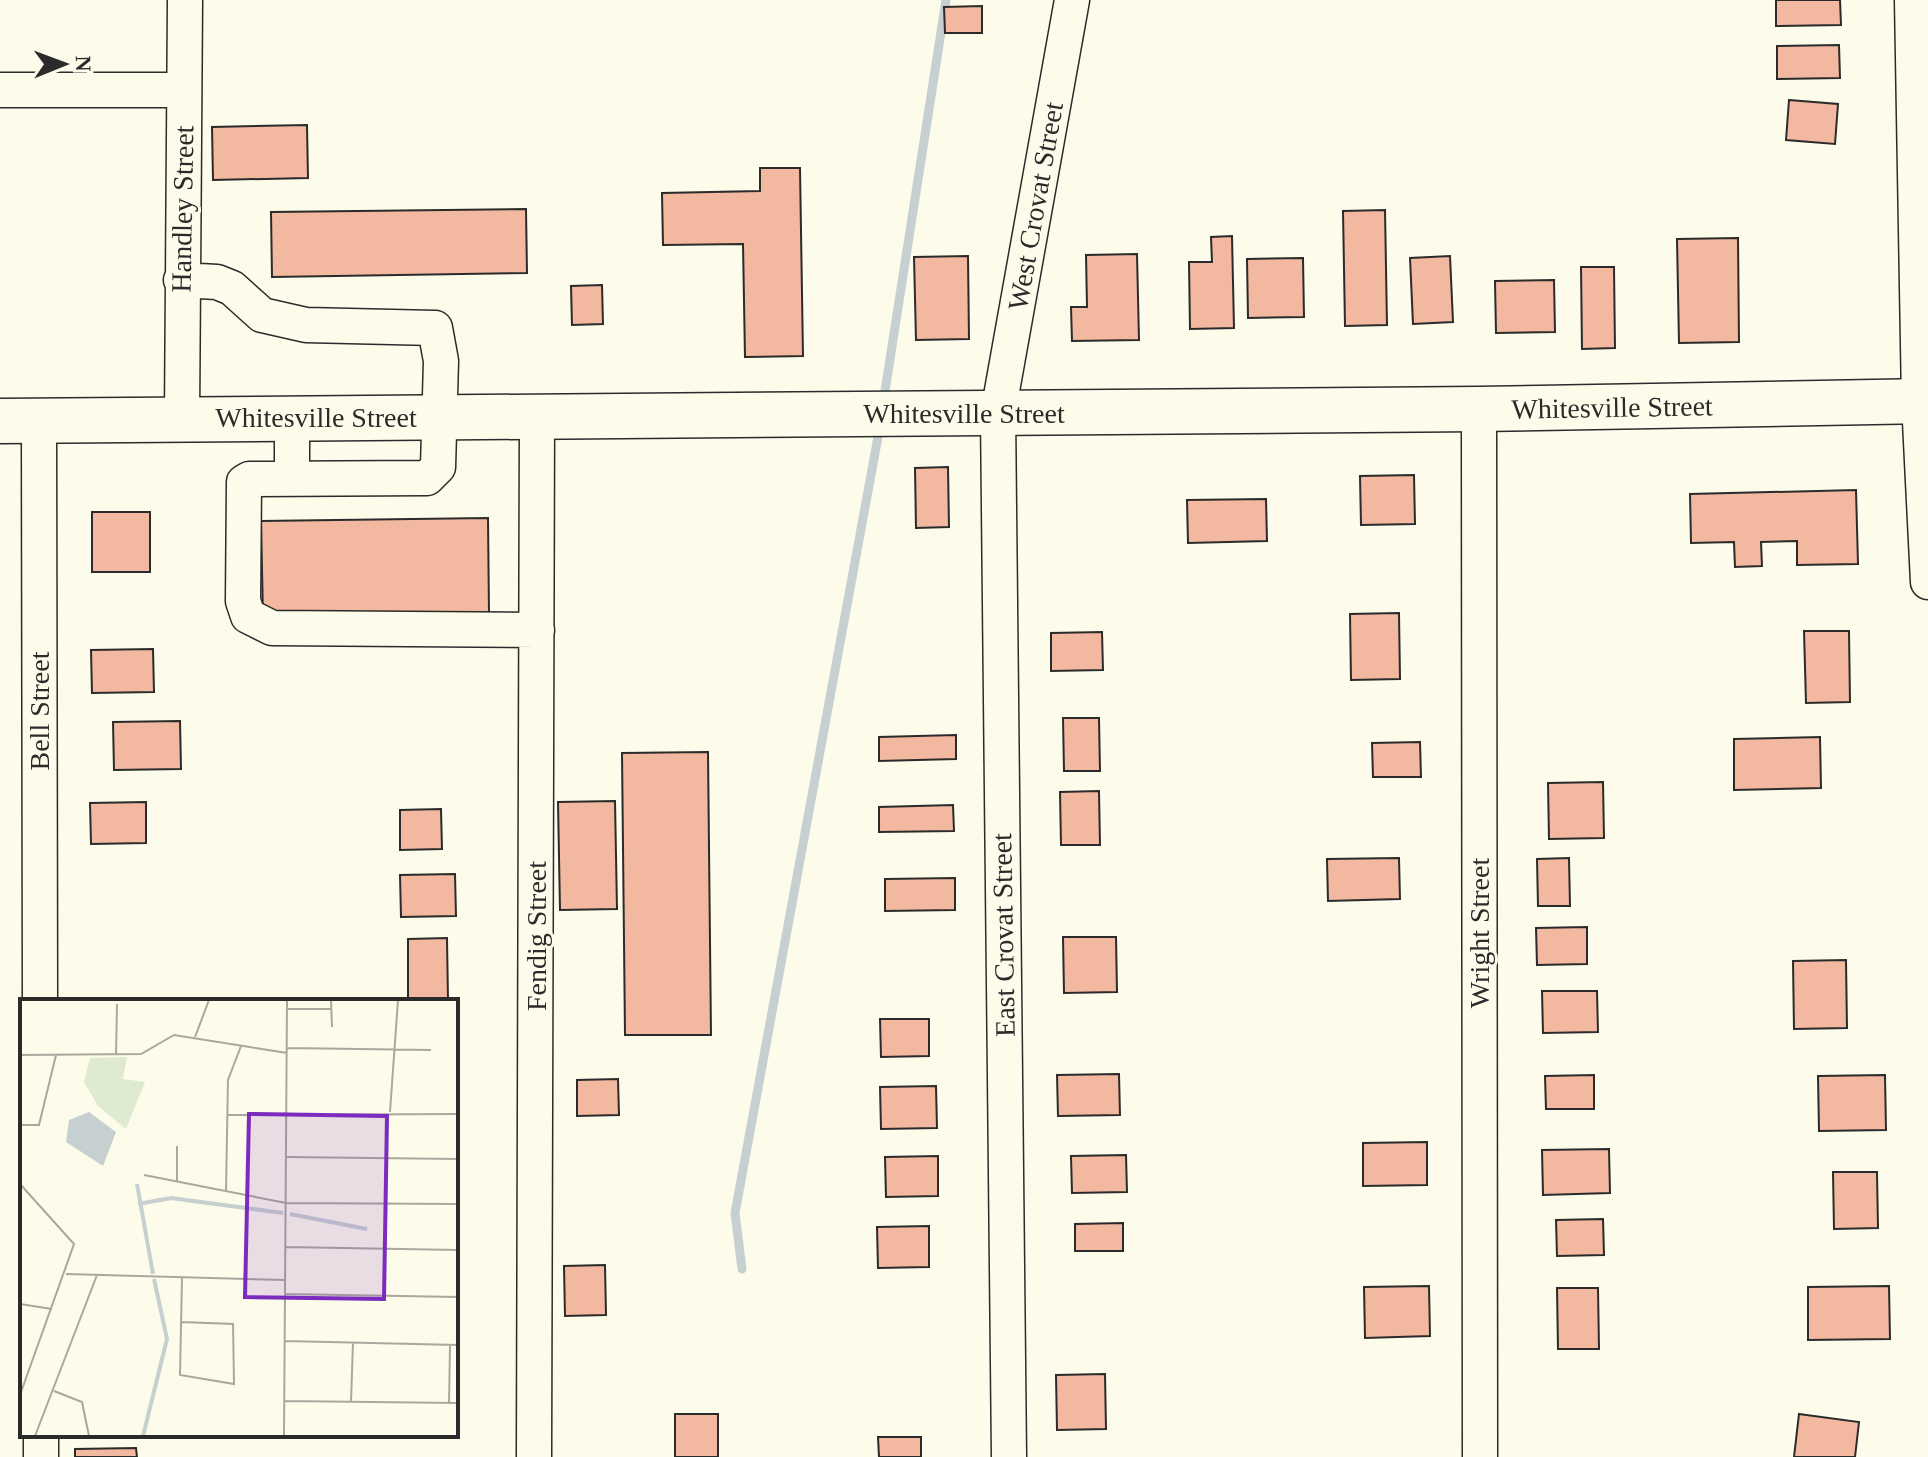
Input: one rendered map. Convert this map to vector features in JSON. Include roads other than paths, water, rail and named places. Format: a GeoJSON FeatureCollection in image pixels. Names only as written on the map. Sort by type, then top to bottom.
{"type":"FeatureCollection","features":[{"type":"Feature","properties":{"kind":"main road","name":"Whitesville Street"},"geometry":{"type":"LineString","coordinates":[[19,420],[1479,409],[1924,401]]}},
{"type":"Feature","properties":{"kind":"street","name":"Handley Street"},"geometry":{"type":"LineString","coordinates":[[182,418],[185,0]]}},
{"type":"Feature","properties":{"kind":"street","name":"West Crovat Street"},"geometry":{"type":"LineString","coordinates":[[998,413],[1072,0]]}},
{"type":"Feature","properties":{"kind":"street"},"geometry":{"type":"LineString","coordinates":[[1912,0],[1928,582]]}},
{"type":"Feature","properties":{"kind":"street"},"geometry":{"type":"LineString","coordinates":[[0,90],[184,90]]}},
{"type":"Feature","properties":{"kind":"street"},"geometry":{"type":"LineString","coordinates":[[181,280],[217,282],[232,288],[262,315],[306,325],[435,328],[441,361],[438,467],[427,478],[249,479],[244,482],[243,601],[248,616],[272,628],[537,630]]}},
{"type":"Feature","properties":{"kind":"street","name":"Wright Street"},"geometry":{"type":"LineString","coordinates":[[1479,409],[1480,1457]]}},
{"type":"Feature","properties":{"kind":"street","name":"East Crovat Street"},"geometry":{"type":"LineString","coordinates":[[998,413],[1009,1457]]}},
{"type":"Feature","properties":{"kind":"street","name":"Fendig Street"},"geometry":{"type":"LineString","coordinates":[[534,1457],[537,415]]}},
{"type":"Feature","properties":{"kind":"street"},"geometry":{"type":"LineString","coordinates":[[292,417],[292,479]]}},
{"type":"Feature","properties":{"kind":"street","name":"Bell Street"},"geometry":{"type":"LineString","coordinates":[[19,420],[40,999]]}},
{"type":"Feature","properties":{"kind":"waterway"},"geometry":{"type":"LineString","coordinates":[[883,404],[946,0]]}},
{"type":"Feature","properties":{"kind":"waterway"},"geometry":{"type":"LineString","coordinates":[[742,1269],[735,1213],[880,426]]}}]}
